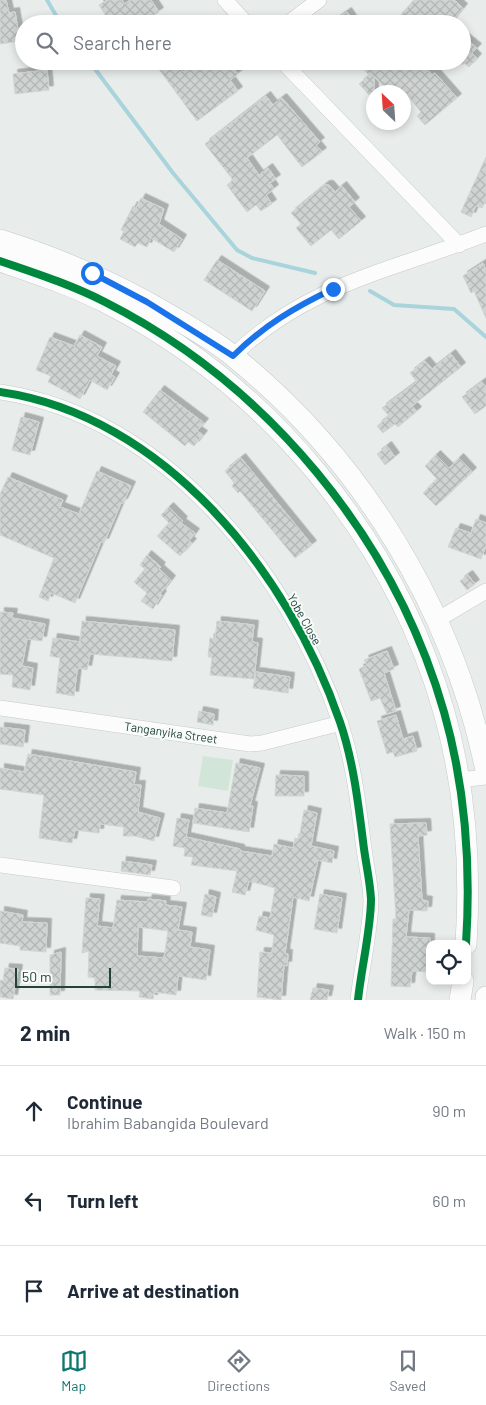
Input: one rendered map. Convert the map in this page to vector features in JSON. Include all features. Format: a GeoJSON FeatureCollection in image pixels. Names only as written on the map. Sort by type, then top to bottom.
{"type":"FeatureCollection","features":[{"type":"Feature","properties":{"kind":"street"},"geometry":{"type":"LineString","coordinates":[[225,0],[239,15]]}},
{"type":"Feature","properties":{"kind":"street"},"geometry":{"type":"LineString","coordinates":[[299,15],[319,0]]}},
{"type":"Feature","properties":{"kind":"street"},"geometry":{"type":"LineString","coordinates":[[291,70],[459,245]]}},
{"type":"Feature","properties":{"kind":"street"},"geometry":{"type":"LineString","coordinates":[[233,356],[258,332],[297,306],[371,274],[459,245],[486,234]]}},
{"type":"Feature","properties":{"kind":"street"},"geometry":{"type":"LineString","coordinates":[[0,240],[92,273],[164,312],[233,356],[305,424],[357,483],[412,570],[437,620],[473,721],[486,770]]}},
{"type":"Feature","properties":{"kind":"street"},"geometry":{"type":"LineString","coordinates":[[0,261],[30,271],[104,302],[168,338],[225,380],[259,412],[340,499],[379,562],[420,645],[444,712],[459,780],[467,863],[466,940]]}},
{"type":"Feature","properties":{"kind":"street","name":"Yobe Close"},"geometry":{"type":"LineString","coordinates":[[0,392],[19,395],[67,410],[139,447],[186,485],[221,519],[260,568],[289,610],[317,664],[341,723],[356,789],[370,899],[358,1000]]}},
{"type":"Feature","properties":{"kind":"street"},"geometry":{"type":"LineString","coordinates":[[437,620],[486,591]]}},
{"type":"Feature","properties":{"kind":"street","name":"Tanganyika Street"},"geometry":{"type":"LineString","coordinates":[[0,708],[250,744],[262,743],[341,723]]}},
{"type":"Feature","properties":{"kind":"street"},"geometry":{"type":"LineString","coordinates":[[459,780],[486,777]]}},
{"type":"Feature","properties":{"kind":"street"},"geometry":{"type":"LineString","coordinates":[[0,865],[173,888]]}},
{"type":"Feature","properties":{"kind":"street"},"geometry":{"type":"LineString","coordinates":[[460,1000],[462,985]]}},
{"type":"Feature","properties":{"kind":"green space"},"geometry":{"type":"Polygon","coordinates":[[[203,756],[233,760],[228,791],[198,786],[203,756]]]}},
{"type":"Feature","properties":{"kind":"building"},"geometry":{"type":"Polygon","coordinates":[[[0,0],[6,0],[9,13],[15,12],[15,42],[0,44],[0,0]]]}},
{"type":"Feature","properties":{"kind":"building"},"geometry":{"type":"Polygon","coordinates":[[[107,0],[122,0],[124,4],[131,0],[151,0],[159,12],[154,15],[105,15],[99,5],[107,0]]]}},
{"type":"Feature","properties":{"kind":"building"},"geometry":{"type":"Polygon","coordinates":[[[414,0],[454,0],[463,8],[457,15],[401,15],[414,0]]]}},
{"type":"Feature","properties":{"kind":"building"},"geometry":{"type":"Polygon","coordinates":[[[471,43],[477,48],[472,53],[477,58],[471,65],[471,43]]]}},
{"type":"Feature","properties":{"kind":"building"},"geometry":{"type":"Polygon","coordinates":[[[47,70],[49,90],[15,94],[13,74],[47,70]]]}},
{"type":"Feature","properties":{"kind":"building"},"geometry":{"type":"Polygon","coordinates":[[[159,70],[182,70],[183,72],[186,70],[235,70],[238,74],[230,80],[238,91],[197,121],[159,70]]]}},
{"type":"Feature","properties":{"kind":"building"},"geometry":{"type":"Polygon","coordinates":[[[364,70],[427,70],[432,75],[435,73],[457,98],[425,125],[417,116],[421,112],[411,100],[411,85],[382,85],[374,76],[374,85],[366,85],[366,91],[359,84],[369,75],[364,70]]]}},
{"type":"Feature","properties":{"kind":"building"},"geometry":{"type":"Polygon","coordinates":[[[266,96],[273,105],[282,98],[320,142],[316,145],[322,152],[302,167],[277,135],[247,158],[259,175],[268,168],[276,179],[270,183],[274,189],[266,195],[272,204],[261,211],[256,205],[247,212],[227,185],[233,180],[205,144],[266,96]]]}},
{"type":"Feature","properties":{"kind":"building"},"geometry":{"type":"Polygon","coordinates":[[[486,157],[486,200],[482,208],[476,206],[471,217],[461,212],[486,157]]]}},
{"type":"Feature","properties":{"kind":"building"},"geometry":{"type":"Polygon","coordinates":[[[325,185],[329,185],[335,192],[342,186],[355,202],[349,207],[361,221],[339,239],[331,230],[311,246],[296,228],[301,224],[291,213],[325,185]]]}},
{"type":"Feature","properties":{"kind":"building"},"geometry":{"type":"Polygon","coordinates":[[[141,198],[164,209],[159,224],[182,239],[174,252],[151,238],[147,247],[138,243],[135,247],[120,239],[124,231],[121,230],[133,206],[136,208],[141,198]]]}},
{"type":"Feature","properties":{"kind":"building"},"geometry":{"type":"Polygon","coordinates":[[[217,260],[265,291],[252,311],[204,280],[217,260]]]}},
{"type":"Feature","properties":{"kind":"building"},"geometry":{"type":"Polygon","coordinates":[[[483,263],[486,270],[486,318],[474,291],[471,293],[463,276],[483,263]]]}},
{"type":"Feature","properties":{"kind":"building"},"geometry":{"type":"Polygon","coordinates":[[[80,335],[102,347],[97,356],[116,366],[111,375],[115,377],[107,390],[90,380],[80,399],[48,382],[51,376],[36,370],[50,337],[74,346],[80,335]]]}},
{"type":"Feature","properties":{"kind":"building"},"geometry":{"type":"Polygon","coordinates":[[[451,354],[461,367],[412,406],[417,411],[398,427],[395,424],[383,433],[377,426],[389,416],[382,408],[417,382],[410,373],[425,361],[432,369],[451,354]]]}},
{"type":"Feature","properties":{"kind":"building"},"geometry":{"type":"Polygon","coordinates":[[[482,382],[486,387],[486,406],[475,414],[462,397],[482,382]]]}},
{"type":"Feature","properties":{"kind":"building"},"geometry":{"type":"Polygon","coordinates":[[[160,390],[204,423],[197,431],[203,435],[194,446],[188,442],[185,446],[143,412],[160,390]]]}},
{"type":"Feature","properties":{"kind":"building"},"geometry":{"type":"Polygon","coordinates":[[[21,417],[39,422],[30,455],[12,450],[21,417]]]}},
{"type":"Feature","properties":{"kind":"building"},"geometry":{"type":"Polygon","coordinates":[[[387,446],[395,457],[385,465],[377,454],[387,446]]]}},
{"type":"Feature","properties":{"kind":"building"},"geometry":{"type":"Polygon","coordinates":[[[436,455],[449,468],[459,458],[472,472],[436,506],[423,493],[437,479],[425,466],[436,455]]]}},
{"type":"Feature","properties":{"kind":"building"},"geometry":{"type":"Polygon","coordinates":[[[241,458],[312,545],[295,558],[240,491],[238,493],[232,486],[234,483],[225,471],[241,458]]]}},
{"type":"Feature","properties":{"kind":"building"},"geometry":{"type":"Polygon","coordinates":[[[97,471],[131,486],[123,503],[121,503],[104,543],[101,542],[75,603],[51,593],[48,601],[39,597],[54,558],[0,535],[0,494],[8,477],[63,500],[60,507],[79,514],[97,471]]]}},
{"type":"Feature","properties":{"kind":"building"},"geometry":{"type":"Polygon","coordinates":[[[169,507],[183,521],[181,523],[195,533],[189,541],[192,543],[180,556],[157,536],[169,523],[161,515],[169,507]]]}},
{"type":"Feature","properties":{"kind":"building"},"geometry":{"type":"Polygon","coordinates":[[[476,519],[486,523],[486,546],[481,559],[448,547],[456,528],[471,533],[476,519]]]}},
{"type":"Feature","properties":{"kind":"building"},"geometry":{"type":"Polygon","coordinates":[[[147,555],[161,567],[159,569],[171,580],[160,594],[162,595],[153,609],[141,601],[147,593],[134,582],[145,569],[140,565],[147,555]]]}},
{"type":"Feature","properties":{"kind":"building"},"geometry":{"type":"Polygon","coordinates":[[[468,575],[475,584],[467,590],[460,581],[468,575]]]}},
{"type":"Feature","properties":{"kind":"building"},"geometry":{"type":"Polygon","coordinates":[[[0,612],[13,613],[12,618],[45,624],[42,641],[27,639],[22,666],[33,668],[30,690],[12,687],[13,675],[0,674],[0,612]]]}},
{"type":"Feature","properties":{"kind":"building"},"geometry":{"type":"Polygon","coordinates":[[[82,621],[175,630],[172,661],[90,654],[87,670],[79,668],[77,671],[74,696],[56,693],[60,658],[50,656],[53,638],[80,642],[82,621]]]}},
{"type":"Feature","properties":{"kind":"building"},"geometry":{"type":"Polygon","coordinates":[[[217,621],[254,625],[252,642],[258,643],[254,679],[210,675],[212,657],[208,657],[210,638],[215,639],[217,621]]]}},
{"type":"Feature","properties":{"kind":"building"},"geometry":{"type":"Polygon","coordinates":[[[387,651],[394,669],[384,673],[396,711],[387,714],[380,698],[371,701],[359,669],[367,665],[364,660],[387,651]]]}},
{"type":"Feature","properties":{"kind":"building"},"geometry":{"type":"Polygon","coordinates":[[[256,672],[290,677],[288,693],[253,688],[256,672]]]}},
{"type":"Feature","properties":{"kind":"building"},"geometry":{"type":"Polygon","coordinates":[[[199,711],[214,714],[213,725],[197,722],[199,711]]]}},
{"type":"Feature","properties":{"kind":"building"},"geometry":{"type":"Polygon","coordinates":[[[396,715],[403,739],[413,736],[417,751],[395,757],[393,752],[387,754],[377,721],[396,715]]]}},
{"type":"Feature","properties":{"kind":"building"},"geometry":{"type":"Polygon","coordinates":[[[0,727],[25,730],[23,747],[0,744],[0,727]]]}},
{"type":"Feature","properties":{"kind":"building"},"geometry":{"type":"Polygon","coordinates":[[[28,754],[136,772],[134,785],[141,785],[138,812],[160,818],[154,841],[135,836],[123,836],[124,827],[100,824],[99,833],[75,830],[72,843],[39,838],[44,795],[0,789],[0,768],[24,772],[28,754]]]}},
{"type":"Feature","properties":{"kind":"building"},"geometry":{"type":"Polygon","coordinates":[[[236,763],[260,768],[250,806],[253,806],[249,832],[193,823],[195,808],[227,813],[236,763]]]}},
{"type":"Feature","properties":{"kind":"building"},"geometry":{"type":"Polygon","coordinates":[[[276,775],[304,776],[304,796],[275,796],[276,775]]]}},
{"type":"Feature","properties":{"kind":"building"},"geometry":{"type":"Polygon","coordinates":[[[304,810],[317,813],[311,846],[334,851],[332,863],[318,860],[309,901],[293,897],[285,954],[288,954],[287,966],[284,965],[281,1000],[257,997],[260,952],[272,953],[274,935],[256,930],[259,916],[270,918],[275,888],[249,881],[245,895],[232,892],[237,871],[191,865],[193,857],[184,856],[185,848],[173,846],[177,818],[189,820],[186,837],[240,849],[240,851],[272,856],[274,844],[293,848],[295,838],[299,839],[304,810]]]}},
{"type":"Feature","properties":{"kind":"building"},"geometry":{"type":"Polygon","coordinates":[[[426,823],[427,835],[418,836],[422,900],[428,901],[427,911],[409,910],[406,937],[430,938],[430,940],[426,940],[426,972],[412,971],[410,987],[391,986],[393,919],[396,919],[390,824],[426,823]]]}},
{"type":"Feature","properties":{"kind":"building"},"geometry":{"type":"Polygon","coordinates":[[[122,861],[152,865],[150,875],[121,871],[122,861]]]}},
{"type":"Feature","properties":{"kind":"building"},"geometry":{"type":"Polygon","coordinates":[[[205,894],[216,897],[212,917],[201,915],[205,894]]]}},
{"type":"Feature","properties":{"kind":"building"},"geometry":{"type":"Polygon","coordinates":[[[320,894],[342,898],[337,933],[314,929],[320,894]]]}},
{"type":"Feature","properties":{"kind":"building"},"geometry":{"type":"Polygon","coordinates":[[[86,898],[100,899],[97,926],[113,928],[117,900],[147,902],[148,899],[166,901],[165,905],[182,907],[178,930],[192,932],[190,947],[210,950],[206,980],[178,976],[176,995],[154,992],[153,999],[139,997],[140,991],[95,990],[95,978],[88,977],[89,951],[82,953],[86,898]],[[138,927],[137,956],[164,958],[168,931],[138,927]]]}},
{"type":"Feature","properties":{"kind":"building"},"geometry":{"type":"Polygon","coordinates":[[[0,911],[23,915],[22,922],[47,923],[46,952],[20,950],[20,946],[0,943],[0,911]]]}},
{"type":"Feature","properties":{"kind":"building"},"geometry":{"type":"Polygon","coordinates":[[[61,952],[60,995],[50,995],[50,955],[61,952]]]}},
{"type":"Feature","properties":{"kind":"building"},"geometry":{"type":"Polygon","coordinates":[[[5,968],[18,969],[13,999],[0,997],[0,980],[3,981],[5,968]]]}},
{"type":"Feature","properties":{"kind":"building"},"geometry":{"type":"Polygon","coordinates":[[[313,988],[329,990],[327,1000],[310,1000],[313,988]]]}},
{"type":"Feature","properties":{"kind":"waterway"},"geometry":{"type":"LineString","coordinates":[[47,0],[56,15]]}},
{"type":"Feature","properties":{"kind":"waterway"},"geometry":{"type":"LineString","coordinates":[[96,70],[173,173],[237,250],[252,258],[315,273]]}},
{"type":"Feature","properties":{"kind":"waterway"},"geometry":{"type":"LineString","coordinates":[[370,291],[394,305],[454,309],[486,337]]}},
{"type":"Feature","properties":{"kind":"cycle path"},"geometry":{"type":"LineString","coordinates":[[0,261],[67,285],[105,302],[164,336],[219,376],[270,422],[316,472],[357,527],[393,586],[422,648],[444,712],[457,769],[465,827],[468,886],[466,940]]}},
{"type":"Feature","properties":{"kind":"cycle path"},"geometry":{"type":"LineString","coordinates":[[0,392],[60,407],[116,433],[167,468],[213,510],[254,558],[289,611],[318,666],[340,722],[354,781],[371,899],[358,1000]]}},
{"type":"Feature","properties":{"kind":"route"},"geometry":{"type":"LineString","coordinates":[[92,273],[198,332],[233,356],[266,326],[297,306],[333,289]]}}]}
